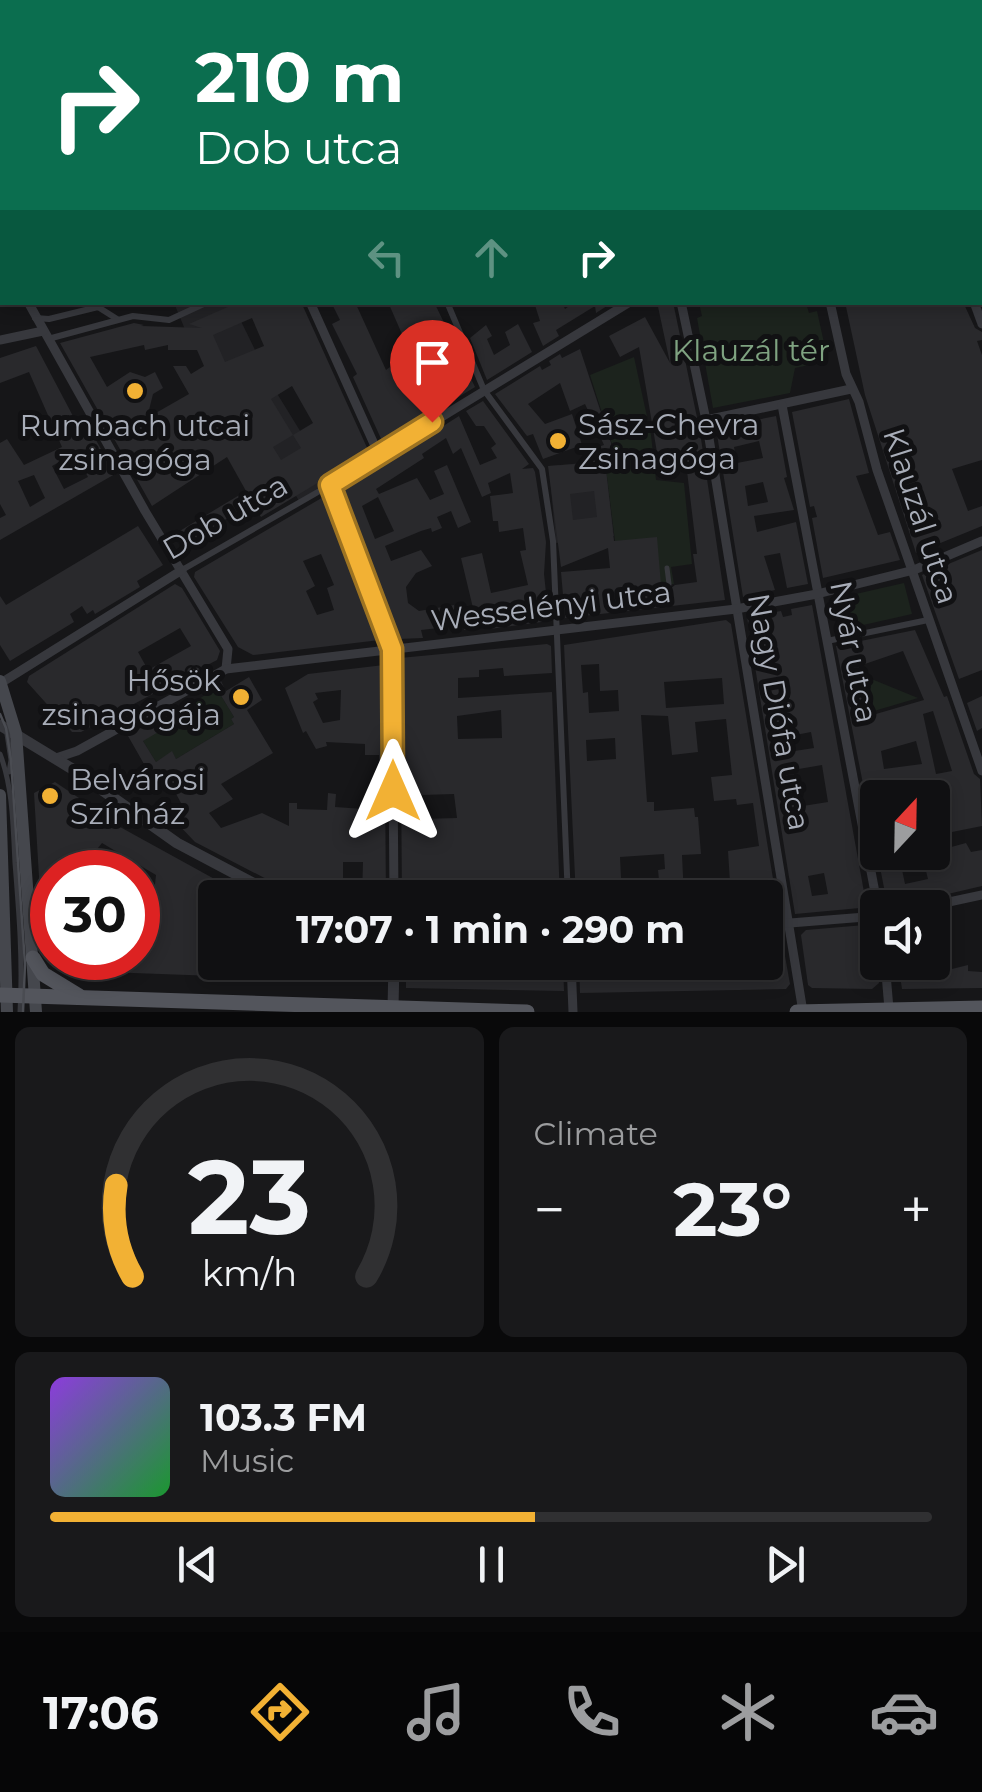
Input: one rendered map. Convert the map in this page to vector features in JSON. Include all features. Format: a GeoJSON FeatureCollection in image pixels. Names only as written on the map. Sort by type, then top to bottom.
{"type":"FeatureCollection","features":[{"type":"Feature","properties":{"kind":"main road"},"geometry":{"type":"LineString","coordinates":[[1,682],[30,932]]}},
{"type":"Feature","properties":{"kind":"main road"},"geometry":{"type":"LineString","coordinates":[[0,796],[18,1002]]}},
{"type":"Feature","properties":{"kind":"main road"},"geometry":{"type":"LineString","coordinates":[[18,1002],[30,967]]}},
{"type":"Feature","properties":{"kind":"main road"},"geometry":{"type":"LineString","coordinates":[[54,980],[82,998]]}},
{"type":"Feature","properties":{"kind":"main road"},"geometry":{"type":"LineString","coordinates":[[18,1002],[82,998],[528,1012]]}},
{"type":"Feature","properties":{"kind":"main road"},"geometry":{"type":"LineString","coordinates":[[800,1012],[982,1008]]}},
{"type":"Feature","properties":{"kind":"street"},"geometry":{"type":"LineString","coordinates":[[29,305],[228,649],[226,669]]}},
{"type":"Feature","properties":{"kind":"street"},"geometry":{"type":"LineString","coordinates":[[0,340],[45,335],[132,316],[168,320],[201,305]]}},
{"type":"Feature","properties":{"kind":"street"},"geometry":{"type":"LineString","coordinates":[[311,305],[379,455]]}},
{"type":"Feature","properties":{"kind":"street"},"geometry":{"type":"LineString","coordinates":[[448,305],[484,390],[542,469],[553,541],[567,880]]}},
{"type":"Feature","properties":{"kind":"street","name":"Dob utca"},"geometry":{"type":"LineString","coordinates":[[1,682],[625,305]]}},
{"type":"Feature","properties":{"kind":"street"},"geometry":{"type":"LineString","coordinates":[[681,305],[706,420],[852,390],[831,305]]}},
{"type":"Feature","properties":{"kind":"street"},"geometry":{"type":"LineString","coordinates":[[35,318],[49,319],[98,307],[118,320]]}},
{"type":"Feature","properties":{"kind":"street","name":"Klauzál utca"},"geometry":{"type":"LineString","coordinates":[[852,390],[982,771]]}},
{"type":"Feature","properties":{"kind":"street","name":"Nyár utca"},"geometry":{"type":"LineString","coordinates":[[782,405],[874,890]]}},
{"type":"Feature","properties":{"kind":"street","name":"Nagy Diófa utca"},"geometry":{"type":"LineString","coordinates":[[706,420],[800,1012]]}},
{"type":"Feature","properties":{"kind":"street"},"geometry":{"type":"LineString","coordinates":[[330,485],[392,649],[394,880]]}},
{"type":"Feature","properties":{"kind":"street","name":"Wesselényi utca"},"geometry":{"type":"LineString","coordinates":[[56,758],[78,751],[226,669],[556,632],[672,612],[736,609],[914,570],[982,540]]}},
{"type":"Feature","properties":{"kind":"street"},"geometry":{"type":"LineString","coordinates":[[826,641],[928,620]]}},
{"type":"Feature","properties":{"kind":"street"},"geometry":{"type":"LineString","coordinates":[[7,729],[91,781],[101,783],[133,810],[256,880]]}},
{"type":"Feature","properties":{"kind":"street"},"geometry":{"type":"LineString","coordinates":[[74,770],[78,751]]}},
{"type":"Feature","properties":{"kind":"street"},"geometry":{"type":"LineString","coordinates":[[950,901],[982,894]]}},
{"type":"Feature","properties":{"kind":"street"},"geometry":{"type":"LineString","coordinates":[[783,924],[860,918]]}},
{"type":"Feature","properties":{"kind":"street"},"geometry":{"type":"LineString","coordinates":[[393,1008],[394,980]]}},
{"type":"Feature","properties":{"kind":"street"},"geometry":{"type":"LineString","coordinates":[[572,980],[573,1012]]}},
{"type":"Feature","properties":{"kind":"street"},"geometry":{"type":"LineString","coordinates":[[886,980],[890,1009]]}},
{"type":"Feature","properties":{"kind":"lane"},"geometry":{"type":"LineString","coordinates":[[666,568],[669,584]]}},
{"type":"Feature","properties":{"kind":"lane"},"geometry":{"type":"LineString","coordinates":[[0,714],[7,729],[11,760],[8,775],[22,953],[18,1002]]}},
{"type":"Feature","properties":{"kind":"lane"},"geometry":{"type":"LineString","coordinates":[[0,754],[8,775]]}},
{"type":"Feature","properties":{"kind":"shaded area"},"geometry":{"type":"Polygon","coordinates":[[[175,305],[260,305],[239,317],[273,387],[331,481],[299,501],[204,334],[189,339],[175,305]]]}},
{"type":"Feature","properties":{"kind":"shaded area"},"geometry":{"type":"Polygon","coordinates":[[[605,461],[614,536],[556,543],[549,466],[605,461]]]}},
{"type":"Feature","properties":{"kind":"green space","name":"Klauzál tér"},"geometry":{"type":"Polygon","coordinates":[[[699,305],[807,305],[809,313],[817,311],[828,361],[795,368],[790,393],[713,408],[697,318],[702,316],[699,305]]]}},
{"type":"Feature","properties":{"kind":"green space"},"geometry":{"type":"Polygon","coordinates":[[[634,357],[651,435],[656,480],[684,483],[692,564],[671,567],[674,584],[661,585],[615,541],[605,461],[616,457],[590,375],[634,357]]]}},
{"type":"Feature","properties":{"kind":"green space"},"geometry":{"type":"Polygon","coordinates":[[[904,583],[912,614],[841,630],[834,599],[904,583]]]}},
{"type":"Feature","properties":{"kind":"green space"},"geometry":{"type":"Polygon","coordinates":[[[869,678],[918,698],[874,711],[869,678]]]}},
{"type":"Feature","properties":{"kind":"green space"},"geometry":{"type":"Polygon","coordinates":[[[214,690],[234,717],[234,724],[176,759],[172,752],[156,762],[143,741],[156,724],[214,690]]]}},
{"type":"Feature","properties":{"kind":"building"},"geometry":{"type":"Polygon","coordinates":[[[230,305],[302,305],[369,452],[261,517],[253,503],[181,546],[173,535],[246,491],[227,457],[152,506],[60,343],[134,323],[202,328],[189,324],[230,305]],[[252,318],[213,335],[225,362],[264,346],[252,318]],[[144,345],[90,357],[107,387],[130,372],[145,377],[155,372],[163,388],[153,394],[147,418],[189,394],[173,366],[186,366],[191,374],[204,366],[197,350],[168,350],[168,345],[145,350],[144,345]],[[292,386],[271,399],[293,435],[313,423],[292,386]],[[293,435],[273,447],[281,460],[301,448],[293,435]]]}},
{"type":"Feature","properties":{"kind":"building"},"geometry":{"type":"Polygon","coordinates":[[[332,305],[356,305],[386,370],[390,367],[393,375],[415,364],[389,305],[435,305],[475,387],[383,443],[353,377],[357,374],[332,324],[340,320],[332,305]]]}},
{"type":"Feature","properties":{"kind":"building"},"geometry":{"type":"Polygon","coordinates":[[[535,305],[563,305],[565,309],[571,305],[608,305],[596,313],[595,306],[556,330],[559,336],[543,346],[533,323],[540,321],[535,305]]]}},
{"type":"Feature","properties":{"kind":"building"},"geometry":{"type":"Polygon","coordinates":[[[658,305],[674,305],[700,432],[725,600],[565,618],[561,572],[610,568],[608,548],[561,567],[548,466],[591,463],[586,451],[604,445],[585,404],[570,411],[560,383],[528,404],[545,424],[572,414],[582,445],[543,459],[533,434],[527,436],[495,394],[540,366],[542,370],[551,365],[549,361],[560,354],[562,358],[580,349],[616,458],[605,461],[614,541],[657,537],[661,585],[669,590],[675,585],[697,582],[687,471],[660,470],[639,347],[620,357],[609,336],[645,317],[670,363],[658,305]],[[594,491],[570,494],[573,520],[597,517],[594,491]]]}},
{"type":"Feature","properties":{"kind":"building"},"geometry":{"type":"Polygon","coordinates":[[[846,305],[964,305],[975,328],[982,332],[982,340],[977,341],[982,355],[982,460],[952,469],[968,511],[982,506],[982,526],[916,553],[865,395],[846,305]]]}},
{"type":"Feature","properties":{"kind":"building"},"geometry":{"type":"Polygon","coordinates":[[[518,324],[532,352],[487,380],[470,338],[486,325],[494,355],[510,345],[505,332],[518,324]]]}},
{"type":"Feature","properties":{"kind":"building"},"geometry":{"type":"Polygon","coordinates":[[[36,346],[84,437],[92,433],[115,474],[0,540],[0,518],[6,515],[0,504],[0,443],[7,439],[24,465],[62,447],[29,372],[0,383],[0,358],[36,346]],[[76,453],[52,466],[64,489],[88,477],[76,453]],[[34,475],[18,481],[30,507],[45,498],[34,475]]]}},
{"type":"Feature","properties":{"kind":"building"},"geometry":{"type":"Polygon","coordinates":[[[849,399],[869,473],[856,476],[878,535],[890,532],[900,560],[823,578],[812,518],[817,517],[814,506],[810,507],[792,412],[849,399]]]}},
{"type":"Feature","properties":{"kind":"building"},"geometry":{"type":"Polygon","coordinates":[[[483,401],[529,464],[522,469],[533,468],[535,472],[546,542],[544,574],[549,621],[490,629],[489,626],[464,630],[464,625],[421,630],[423,638],[398,639],[341,491],[459,416],[480,465],[497,458],[491,448],[496,444],[484,426],[476,426],[466,411],[483,401]],[[446,438],[422,454],[424,458],[376,489],[379,494],[417,478],[430,500],[444,494],[434,471],[447,465],[471,522],[458,528],[451,511],[437,517],[442,528],[421,531],[385,546],[391,561],[421,550],[432,566],[416,573],[406,587],[408,603],[419,611],[454,605],[455,609],[473,608],[461,558],[482,553],[491,593],[528,585],[520,551],[526,550],[523,528],[499,532],[498,521],[493,521],[490,496],[513,493],[510,473],[488,483],[491,493],[482,497],[461,448],[453,454],[446,438]],[[378,497],[362,506],[375,539],[394,531],[378,497]]]}},
{"type":"Feature","properties":{"kind":"building"},"geometry":{"type":"Polygon","coordinates":[[[776,416],[787,477],[784,478],[794,510],[754,516],[757,532],[796,522],[808,584],[787,588],[780,553],[764,556],[775,590],[743,597],[716,428],[776,416]],[[759,441],[734,447],[737,463],[763,458],[759,441]],[[763,482],[745,486],[748,506],[768,502],[763,482]]]}},
{"type":"Feature","properties":{"kind":"building"},"geometry":{"type":"Polygon","coordinates":[[[325,496],[380,640],[253,655],[238,647],[194,577],[195,572],[325,496]],[[321,554],[303,561],[315,586],[306,591],[317,615],[334,610],[327,588],[334,585],[321,554]]]}},
{"type":"Feature","properties":{"kind":"building"},"geometry":{"type":"Polygon","coordinates":[[[138,526],[163,565],[137,581],[140,587],[95,614],[93,610],[87,614],[82,606],[70,614],[74,622],[10,661],[0,645],[0,596],[6,605],[138,526]]]}},
{"type":"Feature","properties":{"kind":"building"},"geometry":{"type":"Polygon","coordinates":[[[982,550],[982,670],[959,679],[922,575],[982,550]]]}},
{"type":"Feature","properties":{"kind":"building"},"geometry":{"type":"Polygon","coordinates":[[[175,584],[182,588],[220,651],[217,660],[81,732],[72,732],[27,682],[29,676],[175,584]],[[180,628],[138,652],[148,670],[191,646],[180,628]]]}},
{"type":"Feature","properties":{"kind":"building"},"geometry":{"type":"Polygon","coordinates":[[[812,605],[864,890],[860,890],[860,908],[795,914],[747,617],[781,611],[783,617],[792,615],[791,609],[812,605]],[[811,732],[785,737],[788,752],[814,748],[811,732]],[[822,765],[793,770],[803,806],[828,802],[822,765]],[[824,873],[808,876],[812,896],[828,894],[824,873]]]}},
{"type":"Feature","properties":{"kind":"building"},"geometry":{"type":"Polygon","coordinates":[[[726,620],[731,624],[773,880],[730,880],[728,851],[759,846],[753,803],[737,805],[736,799],[714,801],[711,777],[732,775],[726,719],[695,722],[698,752],[672,755],[668,716],[641,715],[647,802],[654,802],[654,811],[694,808],[701,854],[682,855],[683,880],[659,880],[658,870],[665,869],[664,854],[620,857],[621,878],[616,880],[575,880],[564,645],[726,620]],[[599,664],[581,665],[589,713],[619,711],[618,690],[600,691],[599,664]],[[722,678],[664,682],[666,708],[724,704],[722,678]],[[615,738],[586,740],[587,761],[616,759],[615,738]]]}},
{"type":"Feature","properties":{"kind":"building"},"geometry":{"type":"Polygon","coordinates":[[[915,630],[944,697],[947,696],[974,774],[980,779],[982,826],[950,832],[950,780],[862,780],[836,646],[915,630]],[[903,651],[859,666],[869,716],[924,700],[903,651]],[[933,711],[923,714],[936,774],[952,771],[933,711]],[[916,741],[881,751],[884,769],[922,764],[916,741]]]}},
{"type":"Feature","properties":{"kind":"building"},"geometry":{"type":"Polygon","coordinates":[[[551,646],[552,673],[504,676],[503,668],[479,670],[479,677],[458,678],[458,698],[552,692],[559,880],[402,880],[400,658],[551,646]],[[501,710],[457,716],[458,739],[502,738],[501,710]],[[454,794],[422,795],[422,819],[457,818],[454,794]]]}},
{"type":"Feature","properties":{"kind":"building"},"geometry":{"type":"Polygon","coordinates":[[[384,665],[386,880],[362,880],[363,862],[343,862],[343,880],[268,880],[195,842],[174,820],[179,817],[170,809],[181,803],[167,777],[162,772],[152,778],[128,736],[153,720],[160,731],[143,741],[156,762],[172,751],[176,759],[234,724],[234,717],[212,686],[221,681],[226,691],[249,677],[262,700],[247,710],[273,753],[221,784],[233,799],[209,813],[221,828],[262,813],[289,826],[289,803],[297,803],[297,809],[327,810],[328,793],[336,794],[335,807],[378,810],[379,755],[365,755],[365,744],[326,742],[327,746],[316,749],[306,731],[303,733],[285,688],[308,674],[384,665]],[[341,690],[315,693],[318,699],[313,702],[323,723],[340,720],[341,690]]]}},
{"type":"Feature","properties":{"kind":"building"},"geometry":{"type":"Polygon","coordinates":[[[982,696],[982,728],[977,731],[967,703],[982,696]]]}},
{"type":"Feature","properties":{"kind":"building"},"geometry":{"type":"Polygon","coordinates":[[[55,782],[111,822],[216,880],[198,880],[198,975],[160,974],[160,850],[114,850],[102,843],[96,850],[37,850],[34,793],[55,782]]]}},
{"type":"Feature","properties":{"kind":"building"},"geometry":{"type":"Polygon","coordinates":[[[966,843],[971,852],[982,850],[982,886],[950,893],[950,890],[884,890],[881,870],[902,870],[905,884],[928,879],[926,870],[950,870],[950,847],[966,843]]]}},
{"type":"Feature","properties":{"kind":"building"},"geometry":{"type":"Polygon","coordinates":[[[950,916],[952,969],[968,965],[968,971],[982,972],[982,988],[902,989],[901,980],[950,980],[950,916]]]}},
{"type":"Feature","properties":{"kind":"building"},"geometry":{"type":"Polygon","coordinates":[[[860,925],[860,980],[879,983],[872,989],[812,988],[808,985],[801,935],[806,930],[860,925]]]}},
{"type":"Feature","properties":{"kind":"building"},"geometry":{"type":"Polygon","coordinates":[[[783,945],[790,984],[786,989],[580,993],[580,980],[783,980],[783,945]]]}},
{"type":"Feature","properties":{"kind":"building"},"geometry":{"type":"Polygon","coordinates":[[[406,980],[564,980],[564,991],[406,988],[406,980]]]}},
{"type":"Feature","properties":{"kind":"tram line"},"geometry":{"type":"LineString","coordinates":[[0,714],[11,760],[25,964],[23,1012]]}},
{"type":"Feature","properties":{"kind":"place","name":"Rumbach utcai zsinagóga"},"geometry":{"type":"Point","coordinates":[135,391]}},
{"type":"Feature","properties":{"kind":"place","name":"Sász-Chevra Zsinagóga"},"geometry":{"type":"Point","coordinates":[558,441]}},
{"type":"Feature","properties":{"kind":"place","name":"Hősök zsinagógája"},"geometry":{"type":"Point","coordinates":[241,697]}},
{"type":"Feature","properties":{"kind":"place","name":"Belvárosi Színház"},"geometry":{"type":"Point","coordinates":[50,796]}},
{"type":"Feature","properties":{"kind":"route"},"geometry":{"type":"LineString","coordinates":[[393,791],[392,649],[330,485],[432,422]]}}]}
